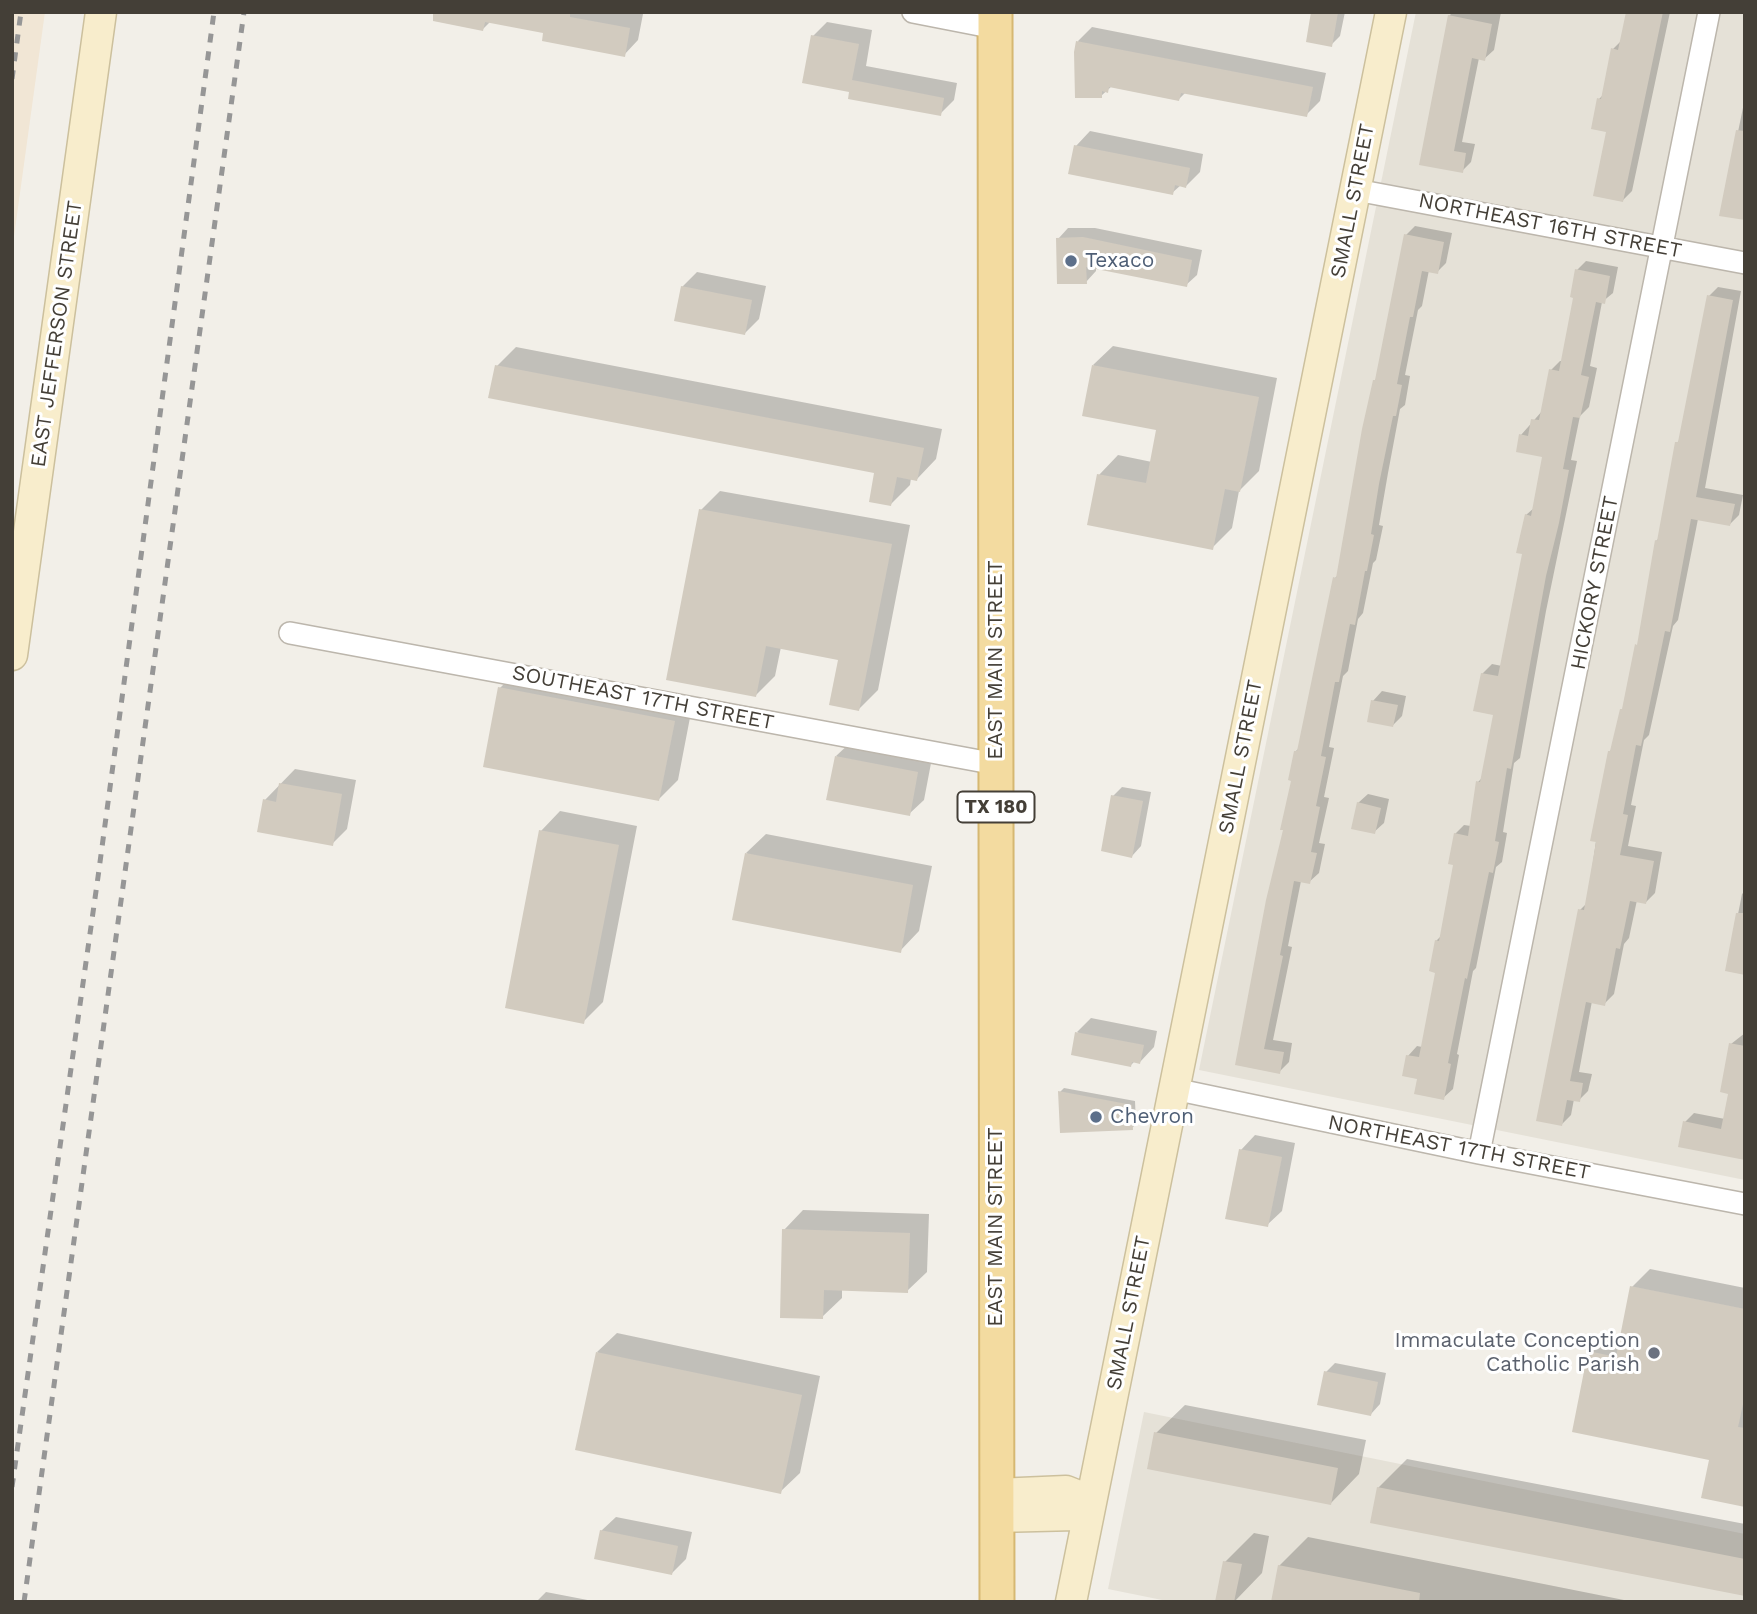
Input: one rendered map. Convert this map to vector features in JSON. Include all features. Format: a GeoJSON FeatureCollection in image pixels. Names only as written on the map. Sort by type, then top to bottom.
{"type":"FeatureCollection","features":[{"type":"Feature","properties":{"kind":"main road","name":"EAST MAIN STREET"},"geometry":{"type":"LineString","coordinates":[[995,20],[997,1602]]}},
{"type":"Feature","properties":{"kind":"street","name":"EAST JEFFERSON STREET"},"geometry":{"type":"LineString","coordinates":[[12,655],[101,12]]}},
{"type":"Feature","properties":{"kind":"street"},"geometry":{"type":"LineString","coordinates":[[913,12],[995,20]]}},
{"type":"Feature","properties":{"kind":"street","name":"SMALL STREET"},"geometry":{"type":"LineString","coordinates":[[1071,1602],[1391,12]]}},
{"type":"Feature","properties":{"kind":"street","name":"HICKORY STREET"},"geometry":{"type":"LineString","coordinates":[[1479,1153],[1709,12]]}},
{"type":"Feature","properties":{"kind":"street","name":"NORTHEAST 16TH STREET"},"geometry":{"type":"LineString","coordinates":[[1356,190],[1745,263]]}},
{"type":"Feature","properties":{"kind":"street","name":"SOUTHEAST 17TH STREET"},"geometry":{"type":"LineString","coordinates":[[290,633],[996,764]]}},
{"type":"Feature","properties":{"kind":"street","name":"NORTHEAST 17TH STREET"},"geometry":{"type":"LineString","coordinates":[[1174,1089],[1479,1153],[1745,1204]]}},
{"type":"Feature","properties":{"kind":"street"},"geometry":{"type":"LineString","coordinates":[[996,1505],[1076,1515],[1091,1501]]}},
{"type":"Feature","properties":{"kind":"shaded area"},"geometry":{"type":"Polygon","coordinates":[[[12,12],[45,12],[12,251],[12,12]]]}},
{"type":"Feature","properties":{"kind":"shaded area"},"geometry":{"type":"Polygon","coordinates":[[[1416,12],[1745,12],[1745,1180],[1199,1070],[1416,12]]]}},
{"type":"Feature","properties":{"kind":"shaded area"},"geometry":{"type":"Polygon","coordinates":[[[1144,1412],[1745,1534],[1745,1602],[1172,1602],[1108,1589],[1144,1412]]]}},
{"type":"Feature","properties":{"kind":"building"},"geometry":{"type":"Polygon","coordinates":[[[433,12],[570,12],[570,17],[630,28],[625,57],[542,41],[543,33],[485,22],[483,31],[433,21],[433,12]]]}},
{"type":"Feature","properties":{"kind":"building"},"geometry":{"type":"Polygon","coordinates":[[[1311,12],[1338,12],[1332,47],[1306,42],[1311,12]]]}},
{"type":"Feature","properties":{"kind":"building"},"geometry":{"type":"Polygon","coordinates":[[[1626,12],[1663,12],[1623,202],[1593,196],[1606,132],[1591,129],[1597,98],[1601,99],[1611,48],[1618,50],[1626,12]]]}},
{"type":"Feature","properties":{"kind":"building"},"geometry":{"type":"Polygon","coordinates":[[[1448,15],[1492,24],[1485,61],[1472,58],[1454,151],[1466,153],[1463,173],[1419,165],[1448,15]]]}},
{"type":"Feature","properties":{"kind":"building"},"geometry":{"type":"Polygon","coordinates":[[[811,35],[859,44],[852,80],[944,98],[941,116],[848,99],[849,92],[802,83],[811,35]]]}},
{"type":"Feature","properties":{"kind":"building"},"geometry":{"type":"Polygon","coordinates":[[[1076,41],[1313,87],[1307,117],[1181,93],[1179,101],[1109,87],[1108,93],[1102,91],[1102,98],[1075,98],[1076,41]]]}},
{"type":"Feature","properties":{"kind":"building"},"geometry":{"type":"Polygon","coordinates":[[[1736,130],[1745,131],[1745,220],[1719,216],[1736,130]]]}},
{"type":"Feature","properties":{"kind":"building"},"geometry":{"type":"Polygon","coordinates":[[[1074,145],[1190,168],[1186,188],[1175,185],[1173,195],[1068,174],[1074,145]]]}},
{"type":"Feature","properties":{"kind":"building"},"geometry":{"type":"Polygon","coordinates":[[[1404,234],[1444,242],[1438,274],[1422,271],[1413,317],[1410,317],[1397,384],[1402,385],[1379,484],[1367,571],[1355,625],[1350,624],[1339,682],[1335,682],[1321,756],[1326,757],[1316,806],[1320,807],[1311,852],[1317,853],[1310,884],[1294,881],[1280,955],[1283,956],[1264,1049],[1284,1052],[1280,1074],[1235,1065],[1266,900],[1283,830],[1280,830],[1291,781],[1288,780],[1294,751],[1297,751],[1333,577],[1336,578],[1362,429],[1375,380],[1404,234]]]}},
{"type":"Feature","properties":{"kind":"building"},"geometry":{"type":"Polygon","coordinates":[[[1083,237],[1192,260],[1187,287],[1086,267],[1087,284],[1057,284],[1056,238],[1083,237]]]}},
{"type":"Feature","properties":{"kind":"building"},"geometry":{"type":"Polygon","coordinates":[[[1575,269],[1610,276],[1605,304],[1596,302],[1581,375],[1589,377],[1580,418],[1573,417],[1563,469],[1569,470],[1546,576],[1511,769],[1507,768],[1495,841],[1499,842],[1493,873],[1489,872],[1467,979],[1465,978],[1448,1063],[1451,1064],[1444,1100],[1414,1094],[1417,1079],[1402,1076],[1406,1055],[1419,1057],[1435,973],[1429,971],[1435,940],[1439,941],[1453,865],[1448,864],[1454,833],[1468,836],[1476,781],[1480,782],[1493,715],[1473,711],[1481,673],[1498,676],[1522,554],[1516,553],[1525,514],[1531,516],[1542,457],[1516,452],[1519,434],[1528,436],[1531,419],[1539,420],[1549,369],[1559,371],[1573,298],[1570,297],[1575,269]]]}},
{"type":"Feature","properties":{"kind":"building"},"geometry":{"type":"Polygon","coordinates":[[[681,286],[752,300],[745,335],[674,321],[681,286]]]}},
{"type":"Feature","properties":{"kind":"building"},"geometry":{"type":"Polygon","coordinates":[[[1707,295],[1733,300],[1696,497],[1735,504],[1730,526],[1691,519],[1670,632],[1665,631],[1641,746],[1636,745],[1623,814],[1628,815],[1620,855],[1654,861],[1646,904],[1630,901],[1620,949],[1616,948],[1605,1006],[1586,1002],[1570,1081],[1583,1083],[1580,1102],[1567,1100],[1562,1126],[1536,1121],[1578,909],[1584,910],[1596,842],[1590,841],[1608,751],[1622,709],[1635,644],[1637,645],[1655,540],[1657,541],[1707,295]]]}},
{"type":"Feature","properties":{"kind":"building"},"geometry":{"type":"Polygon","coordinates":[[[495,365],[924,448],[917,481],[897,477],[891,506],[869,502],[874,473],[488,398],[495,365]]]}},
{"type":"Feature","properties":{"kind":"building"},"geometry":{"type":"Polygon","coordinates":[[[1092,365],[1259,397],[1240,492],[1225,489],[1213,550],[1087,525],[1097,474],[1146,483],[1156,430],[1082,416],[1092,365]]]}},
{"type":"Feature","properties":{"kind":"building"},"geometry":{"type":"Polygon","coordinates":[[[699,509],[892,544],[859,711],[829,705],[838,660],[766,646],[756,697],[666,680],[699,509]]]}},
{"type":"Feature","properties":{"kind":"building"},"geometry":{"type":"Polygon","coordinates":[[[498,687],[675,721],[659,801],[483,767],[498,687]]]}},
{"type":"Feature","properties":{"kind":"building"},"geometry":{"type":"Polygon","coordinates":[[[1371,700],[1398,705],[1393,727],[1367,722],[1371,700]]]}},
{"type":"Feature","properties":{"kind":"building"},"geometry":{"type":"Polygon","coordinates":[[[835,756],[918,772],[910,816],[826,800],[835,756]]]}},
{"type":"Feature","properties":{"kind":"building"},"geometry":{"type":"Polygon","coordinates":[[[279,783],[342,794],[333,846],[257,832],[263,799],[276,802],[279,783]]]}},
{"type":"Feature","properties":{"kind":"building"},"geometry":{"type":"Polygon","coordinates":[[[1111,795],[1143,801],[1132,858],[1101,851],[1111,795]]]}},
{"type":"Feature","properties":{"kind":"building"},"geometry":{"type":"Polygon","coordinates":[[[1357,802],[1381,808],[1375,834],[1351,829],[1357,802]]]}},
{"type":"Feature","properties":{"kind":"building"},"geometry":{"type":"Polygon","coordinates":[[[539,830],[619,845],[584,1024],[505,1008],[539,830]]]}},
{"type":"Feature","properties":{"kind":"building"},"geometry":{"type":"Polygon","coordinates":[[[745,853],[913,885],[901,953],[732,920],[745,853]]]}},
{"type":"Feature","properties":{"kind":"building"},"geometry":{"type":"Polygon","coordinates":[[[1736,913],[1745,913],[1745,975],[1725,971],[1736,913]]]}},
{"type":"Feature","properties":{"kind":"building"},"geometry":{"type":"Polygon","coordinates":[[[1075,1032],[1144,1045],[1140,1064],[1132,1062],[1131,1067],[1071,1055],[1075,1032]]]}},
{"type":"Feature","properties":{"kind":"building"},"geometry":{"type":"Polygon","coordinates":[[[1729,1043],[1745,1046],[1745,1160],[1678,1147],[1683,1121],[1721,1129],[1728,1094],[1720,1092],[1729,1043]]]}},
{"type":"Feature","properties":{"kind":"building","name":"Chevron"},"geometry":{"type":"Polygon","coordinates":[[[1058,1091],[1132,1105],[1133,1130],[1060,1133],[1058,1091]]]}},
{"type":"Feature","properties":{"kind":"building"},"geometry":{"type":"Polygon","coordinates":[[[1239,1149],[1282,1157],[1268,1227],[1225,1219],[1239,1149]]]}},
{"type":"Feature","properties":{"kind":"building"},"geometry":{"type":"Polygon","coordinates":[[[782,1229],[910,1233],[908,1293],[824,1290],[823,1319],[780,1318],[782,1229]]]}},
{"type":"Feature","properties":{"kind":"building"},"geometry":{"type":"Polygon","coordinates":[[[1630,1286],[1745,1309],[1745,1395],[1738,1427],[1745,1428],[1745,1507],[1701,1498],[1709,1460],[1572,1432],[1588,1351],[1616,1357],[1630,1286]]]}},
{"type":"Feature","properties":{"kind":"building"},"geometry":{"type":"Polygon","coordinates":[[[596,1352],[802,1395],[781,1494],[575,1450],[596,1352]]]}},
{"type":"Feature","properties":{"kind":"building"},"geometry":{"type":"Polygon","coordinates":[[[1324,1371],[1378,1382],[1371,1416],[1317,1405],[1324,1371]]]}},
{"type":"Feature","properties":{"kind":"building"},"geometry":{"type":"Polygon","coordinates":[[[1154,1432],[1338,1468],[1331,1505],[1147,1469],[1154,1432]]]}},
{"type":"Feature","properties":{"kind":"building"},"geometry":{"type":"Polygon","coordinates":[[[1377,1487],[1745,1559],[1745,1596],[1370,1523],[1377,1487]]]}},
{"type":"Feature","properties":{"kind":"building"},"geometry":{"type":"Polygon","coordinates":[[[600,1530],[678,1546],[672,1575],[594,1559],[600,1530]]]}},
{"type":"Feature","properties":{"kind":"building"},"geometry":{"type":"Polygon","coordinates":[[[1223,1561],[1242,1564],[1234,1602],[1215,1602],[1223,1561]]]}},
{"type":"Feature","properties":{"kind":"building"},"geometry":{"type":"Polygon","coordinates":[[[1278,1565],[1420,1593],[1419,1602],[1271,1602],[1278,1565]]]}},
{"type":"Feature","properties":{"kind":"railway"},"geometry":{"type":"LineString","coordinates":[[12,79],[21,12]]}},
{"type":"Feature","properties":{"kind":"railway"},"geometry":{"type":"LineString","coordinates":[[12,1487],[98,877],[214,12]]}},
{"type":"Feature","properties":{"kind":"railway"},"geometry":{"type":"LineString","coordinates":[[24,1602],[244,12]]}},
{"type":"Feature","properties":{"kind":"place","name":"Texaco"},"geometry":{"type":"Point","coordinates":[1071,261]}},
{"type":"Feature","properties":{"kind":"place","name":"Chevron"},"geometry":{"type":"Point","coordinates":[1096,1117]}},
{"type":"Feature","properties":{"kind":"place","name":"Immaculate Conception Catholic Parish"},"geometry":{"type":"Point","coordinates":[1654,1353]}}]}
